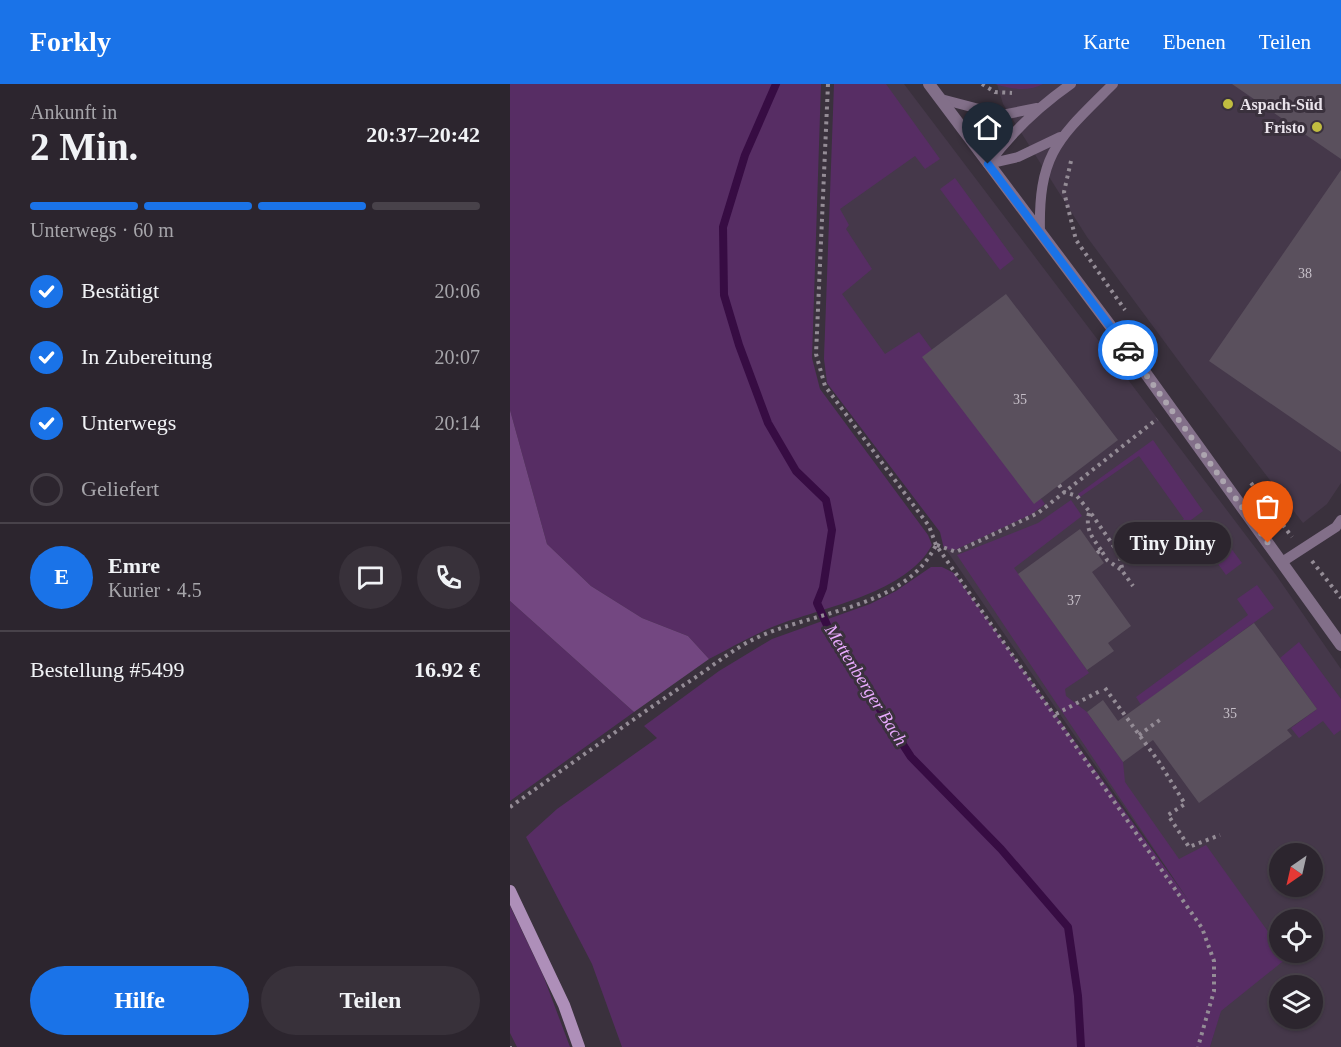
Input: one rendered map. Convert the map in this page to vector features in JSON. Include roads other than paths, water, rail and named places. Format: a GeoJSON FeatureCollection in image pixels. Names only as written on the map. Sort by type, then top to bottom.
{"type":"FeatureCollection","features":[{"type":"Feature","properties":{"kind":"main road"},"geometry":{"type":"LineString","coordinates":[[510,891],[564,1005],[579,1047]]}},
{"type":"Feature","properties":{"kind":"street"},"geometry":{"type":"LineString","coordinates":[[929,84],[1171,408],[1341,645]]}},
{"type":"Feature","properties":{"kind":"lane"},"geometry":{"type":"LineString","coordinates":[[988,164],[1008,137],[1037,108],[1071,84]]}},
{"type":"Feature","properties":{"kind":"lane"},"geometry":{"type":"LineString","coordinates":[[988,164],[1018,157],[1060,137],[1113,84]]}},
{"type":"Feature","properties":{"kind":"lane"},"geometry":{"type":"LineString","coordinates":[[941,99],[1002,115],[1037,108]]}},
{"type":"Feature","properties":{"kind":"lane"},"geometry":{"type":"LineString","coordinates":[[1040,233],[1041,184],[1060,137]]}},
{"type":"Feature","properties":{"kind":"lane"},"geometry":{"type":"LineString","coordinates":[[1282,562],[1336,527],[1341,520]]}},
{"type":"Feature","properties":{"kind":"waterway","name":"Mettenberger Bach"},"geometry":{"type":"LineString","coordinates":[[776,84],[745,155],[723,227],[724,295],[739,345],[768,423],[796,471],[826,500],[832,530],[823,588],[817,603],[831,634],[911,757],[1001,849],[1068,927],[1078,996],[1081,1047]]}},
{"type":"Feature","properties":{"kind":"place","name":"Aspach-Süd"},"geometry":{"type":"Point","coordinates":[1228,104]}},
{"type":"Feature","properties":{"kind":"place","name":"Fristo"},"geometry":{"type":"Point","coordinates":[1317,127]}},
{"type":"Feature","properties":{"kind":"place","name":"Tiny Diny"},"geometry":{"type":"Point","coordinates":[1268,543]}}]}
